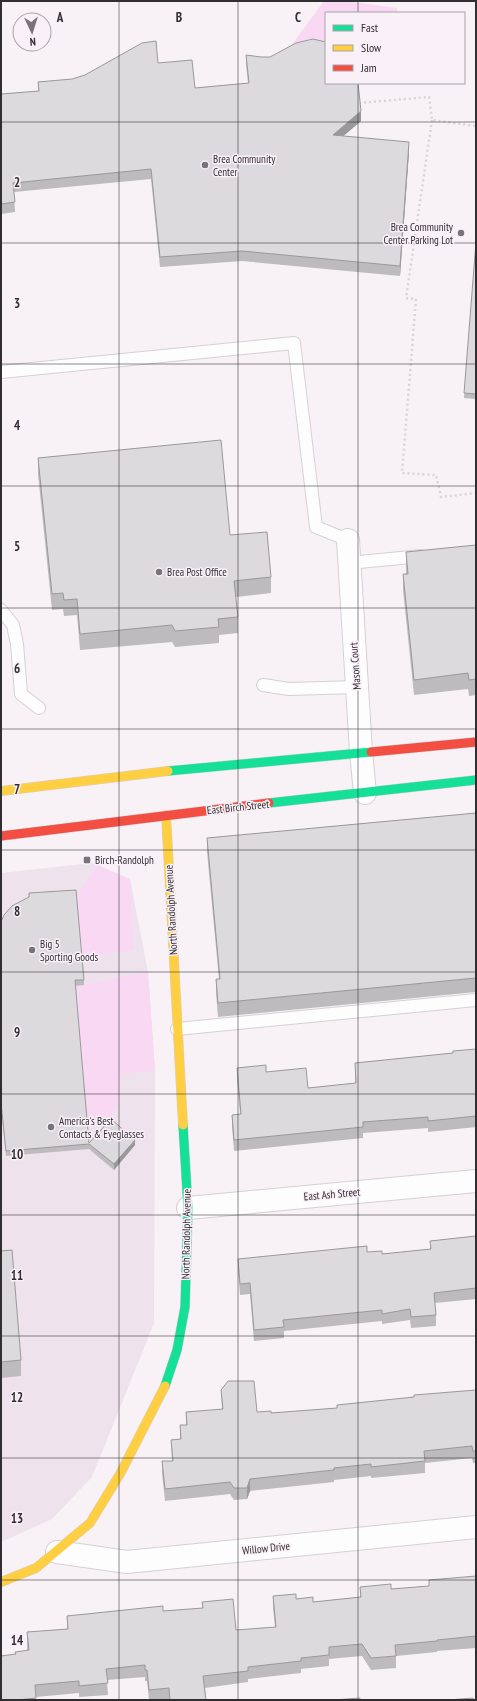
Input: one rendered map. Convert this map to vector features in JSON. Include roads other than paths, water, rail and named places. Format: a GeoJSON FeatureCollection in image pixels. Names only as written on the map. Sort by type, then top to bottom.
{"type":"FeatureCollection","features":[{"type":"Feature","properties":{"kind":"street","name":"Mason Court"},"geometry":{"type":"LineString","coordinates":[[348,540],[356,688],[365,793]]}},
{"type":"Feature","properties":{"kind":"street"},"geometry":{"type":"LineString","coordinates":[[1,791],[152,773],[476,742]]}},
{"type":"Feature","properties":{"kind":"street","name":"East Birch Street"},"geometry":{"type":"LineString","coordinates":[[1,836],[166,815],[476,780]]}},
{"type":"Feature","properties":{"kind":"street","name":"North Randolph Avenue"},"geometry":{"type":"LineString","coordinates":[[1,1582],[36,1568],[90,1523],[120,1474],[163,1391],[177,1350],[184,1306],[188,1208],[166,815]]}},
{"type":"Feature","properties":{"kind":"street","name":"East Ash Street"},"geometry":{"type":"LineString","coordinates":[[188,1208],[476,1181]]}},
{"type":"Feature","properties":{"kind":"street","name":"Willow Drive"},"geometry":{"type":"LineString","coordinates":[[57,1552],[127,1562],[476,1527]]}},
{"type":"Feature","properties":{"kind":"lane"},"geometry":{"type":"LineString","coordinates":[[1,372],[294,343],[316,527],[348,540]]}},
{"type":"Feature","properties":{"kind":"lane"},"geometry":{"type":"LineString","coordinates":[[349,563],[429,555]]}},
{"type":"Feature","properties":{"kind":"lane"},"geometry":{"type":"LineString","coordinates":[[1,610],[13,625],[17,644],[21,694],[39,708]]}},
{"type":"Feature","properties":{"kind":"lane"},"geometry":{"type":"LineString","coordinates":[[263,685],[288,689],[356,688]]}},
{"type":"Feature","properties":{"kind":"lane"},"geometry":{"type":"LineString","coordinates":[[177,1029],[476,1000]]}},
{"type":"Feature","properties":{"kind":"place","name":"Brea Community Center"},"geometry":{"type":"Point","coordinates":[205,165]}},
{"type":"Feature","properties":{"kind":"place","name":"Brea Community Center Parking Lot"},"geometry":{"type":"Point","coordinates":[461,233]}},
{"type":"Feature","properties":{"kind":"place","name":"Brea Post Office"},"geometry":{"type":"Point","coordinates":[159,572]}},
{"type":"Feature","properties":{"kind":"place","name":"Birch-Randolph"},"geometry":{"type":"Point","coordinates":[87,860]}},
{"type":"Feature","properties":{"kind":"place","name":"Big 5 Sporting Goods"},"geometry":{"type":"Point","coordinates":[32,950]}},
{"type":"Feature","properties":{"kind":"place","name":"America's Best Contacts & Eyeglasses"},"geometry":{"type":"Point","coordinates":[51,1127]}}]}
